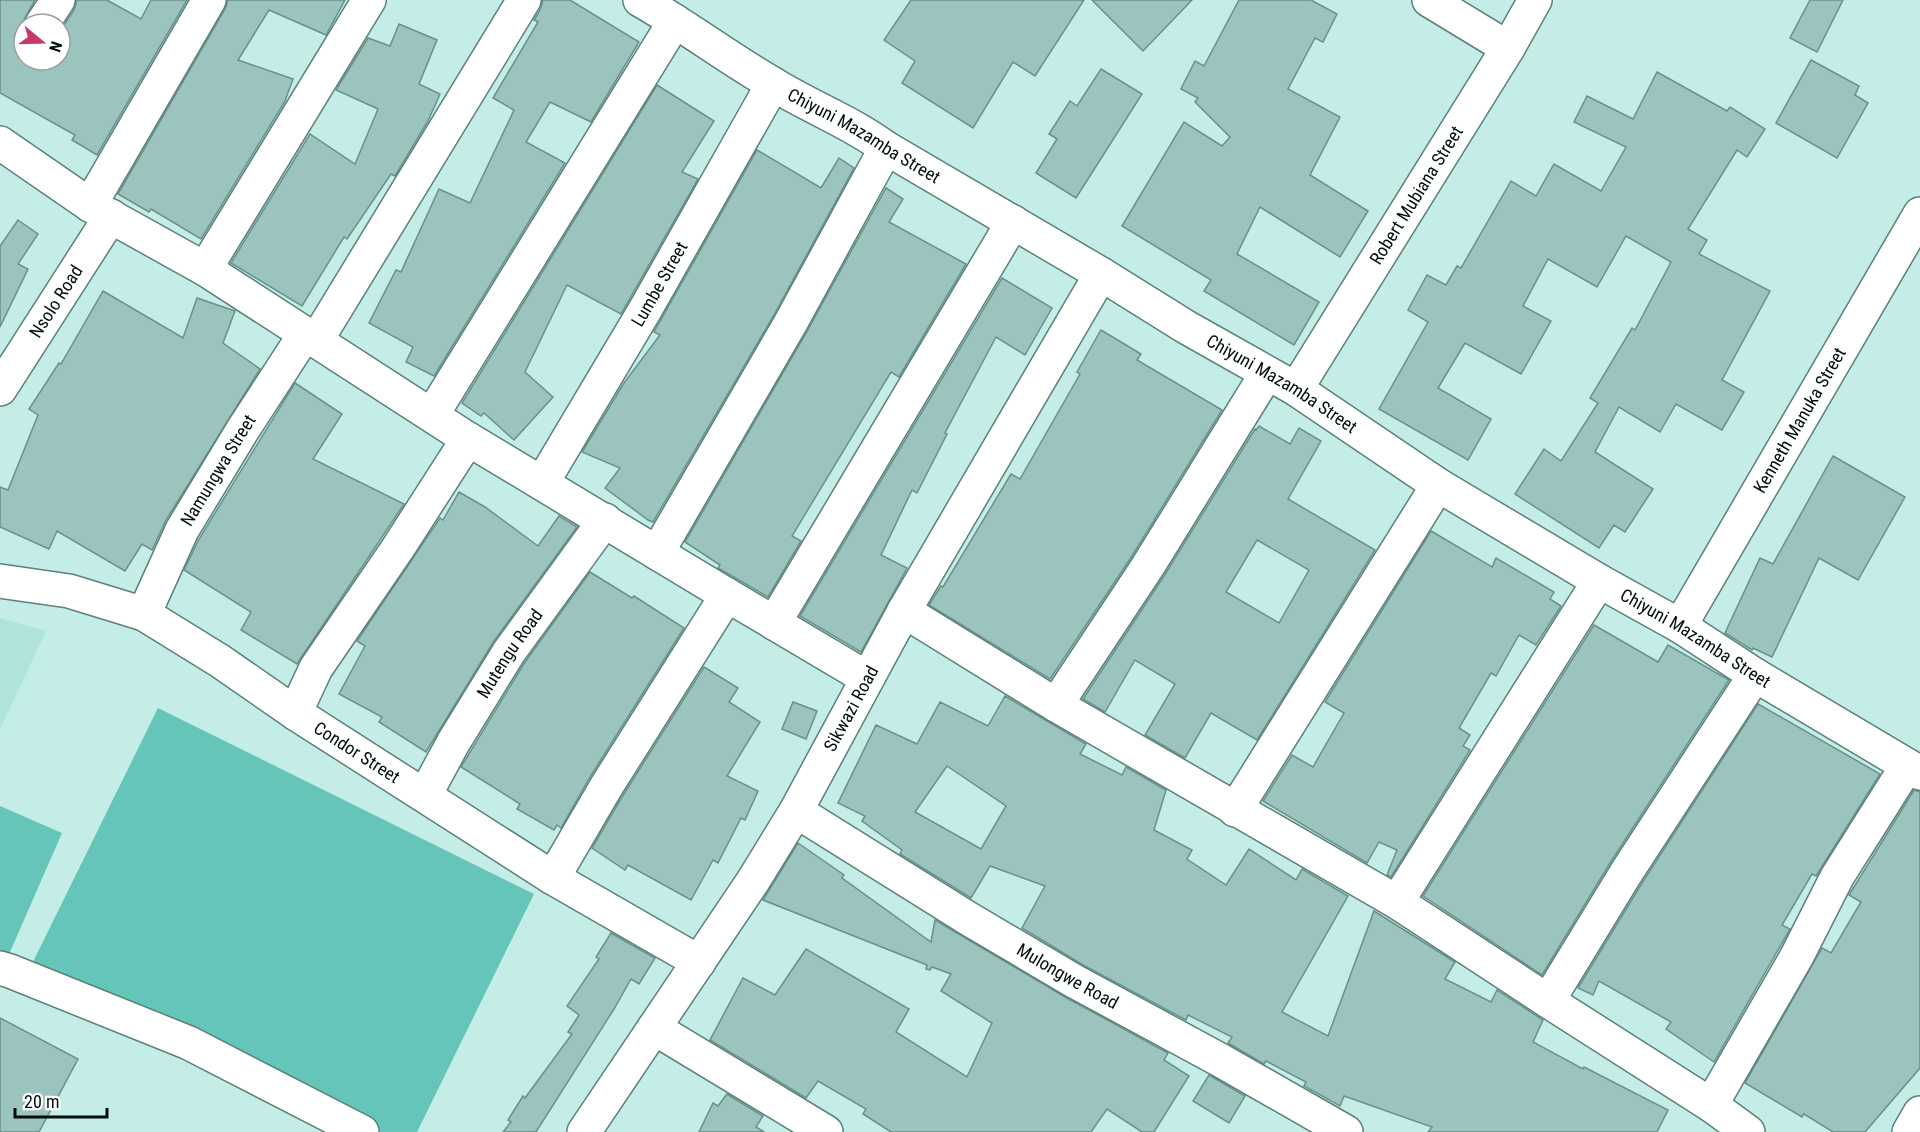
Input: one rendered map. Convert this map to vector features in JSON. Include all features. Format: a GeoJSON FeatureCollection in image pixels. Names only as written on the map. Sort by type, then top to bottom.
{"type":"FeatureCollection","features":[{"type":"Feature","properties":{"kind":"street","name":"Nsolo Road"},"geometry":{"type":"LineString","coordinates":[[0,388],[100,210],[208,0]]}},
{"type":"Feature","properties":{"kind":"street"},"geometry":{"type":"LineString","coordinates":[[205,269],[369,0]]}},
{"type":"Feature","properties":{"kind":"street","name":"Namungwa Street"},"geometry":{"type":"LineString","coordinates":[[144,614],[182,531],[242,431],[310,337],[524,0]]}},
{"type":"Feature","properties":{"kind":"street","name":"Chiyuni Mazamba Street"},"geometry":{"type":"LineString","coordinates":[[640,0],[773,84],[867,134],[886,148],[1101,273],[1186,327],[1296,389],[1438,485],[1599,581],[1680,626],[1755,675],[1914,769]]}},
{"type":"Feature","properties":{"kind":"street"},"geometry":{"type":"LineString","coordinates":[[1430,0],[1508,48]]}},
{"type":"Feature","properties":{"kind":"street","name":"Robert Mubiana Street"},"geometry":{"type":"LineString","coordinates":[[1296,389],[1508,48],[1535,0]]}},
{"type":"Feature","properties":{"kind":"street"},"geometry":{"type":"LineString","coordinates":[[432,415],[675,21]]}},
{"type":"Feature","properties":{"kind":"street","name":"Lumbe Street"},"geometry":{"type":"LineString","coordinates":[[542,483],[645,309],[773,84]]}},
{"type":"Feature","properties":{"kind":"street"},"geometry":{"type":"LineString","coordinates":[[0,142],[100,210],[205,269],[468,439],[867,678]]}},
{"type":"Feature","properties":{"kind":"street"},"geometry":{"type":"LineString","coordinates":[[657,553],[790,324],[886,148]]}},
{"type":"Feature","properties":{"kind":"street","name":"Kenneth Manuka Street"},"geometry":{"type":"LineString","coordinates":[[1680,626],[1920,214]]}},
{"type":"Feature","properties":{"kind":"street"},"geometry":{"type":"LineString","coordinates":[[774,623],[1013,222]]}},
{"type":"Feature","properties":{"kind":"street","name":"Sikwazi Road"},"geometry":{"type":"LineString","coordinates":[[584,1132],[753,881],[796,811],[904,611],[1101,273]]}},
{"type":"Feature","properties":{"kind":"street"},"geometry":{"type":"LineString","coordinates":[[1056,705],[1148,566],[1267,373]]}},
{"type":"Feature","properties":{"kind":"street"},"geometry":{"type":"LineString","coordinates":[[295,713],[316,668],[398,548],[468,439]]}},
{"type":"Feature","properties":{"kind":"street"},"geometry":{"type":"LineString","coordinates":[[1234,810],[1438,485]]}},
{"type":"Feature","properties":{"kind":"street","name":"Mutengu Road"},"geometry":{"type":"LineString","coordinates":[[425,795],[453,743],[509,652],[605,520]]}},
{"type":"Feature","properties":{"kind":"street","name":"Condor Street"},"geometry":{"type":"LineString","coordinates":[[0,581],[69,591],[144,614],[553,878],[699,962]]}},
{"type":"Feature","properties":{"kind":"street"},"geometry":{"type":"LineString","coordinates":[[1396,902],[1599,581]]}},
{"type":"Feature","properties":{"kind":"street"},"geometry":{"type":"LineString","coordinates":[[553,878],[606,787],[727,595]]}},
{"type":"Feature","properties":{"kind":"street"},"geometry":{"type":"LineString","coordinates":[[904,611],[1056,705],[1396,902],[1711,1105],[1748,1132]]}},
{"type":"Feature","properties":{"kind":"street"},"geometry":{"type":"LineString","coordinates":[[1548,1001],[1626,873],[1755,675]]}},
{"type":"Feature","properties":{"kind":"street"},"geometry":{"type":"LineString","coordinates":[[1711,1105],[1797,956],[1837,876],[1914,769]]}},
{"type":"Feature","properties":{"kind":"street","name":"Mulongwe Road"},"geometry":{"type":"LineString","coordinates":[[796,811],[1065,976],[1346,1132]]}},
{"type":"Feature","properties":{"kind":"street"},"geometry":{"type":"LineString","coordinates":[[0,968],[10,970],[189,1043],[362,1132]]}},
{"type":"Feature","properties":{"kind":"street"},"geometry":{"type":"LineString","coordinates":[[654,1028],[826,1132]]}},
{"type":"Feature","properties":{"kind":"street"},"geometry":{"type":"LineString","coordinates":[[1909,1132],[1920,1113]]}},
{"type":"Feature","properties":{"kind":"shaded area"},"geometry":{"type":"Polygon","coordinates":[[[0,618],[46,631],[0,729],[0,618]]]}},
{"type":"Feature","properties":{"kind":"green space"},"geometry":{"type":"Polygon","coordinates":[[[158,708],[534,894],[417,1132],[357,1132],[29,970],[158,708]]]}},
{"type":"Feature","properties":{"kind":"green space"},"geometry":{"type":"Polygon","coordinates":[[[0,806],[62,833],[6,961],[0,958],[0,806]]]}},
{"type":"Feature","properties":{"kind":"building"},"geometry":{"type":"Polygon","coordinates":[[[0,0],[35,0],[28,12],[12,12],[12,72],[72,72],[72,13],[77,0],[107,0],[141,19],[151,0],[187,0],[97,155],[72,140],[75,135],[0,93],[0,0]]]}},
{"type":"Feature","properties":{"kind":"building"},"geometry":{"type":"Polygon","coordinates":[[[228,0],[345,0],[326,35],[269,10],[238,60],[293,79],[285,101],[201,239],[151,209],[149,212],[118,194],[225,9],[228,0]]]}},
{"type":"Feature","properties":{"kind":"building"},"geometry":{"type":"Polygon","coordinates":[[[543,0],[570,0],[639,42],[591,122],[550,102],[526,142],[565,163],[434,376],[406,362],[413,347],[369,323],[396,270],[401,272],[439,189],[470,203],[514,110],[493,98],[538,22],[534,20],[543,0]]]}},
{"type":"Feature","properties":{"kind":"building"},"geometry":{"type":"Polygon","coordinates":[[[911,0],[1084,0],[1035,76],[1013,62],[973,128],[902,83],[915,61],[884,40],[911,0]]]}},
{"type":"Feature","properties":{"kind":"building"},"geometry":{"type":"Polygon","coordinates":[[[1092,0],[1192,0],[1143,51],[1092,0]]]}},
{"type":"Feature","properties":{"kind":"building"},"geometry":{"type":"Polygon","coordinates":[[[1239,0],[1311,0],[1337,14],[1323,42],[1315,38],[1288,89],[1340,117],[1310,175],[1368,211],[1340,257],[1260,207],[1237,254],[1319,302],[1294,345],[1204,291],[1211,280],[1122,226],[1184,122],[1222,146],[1230,137],[1195,102],[1198,98],[1181,89],[1195,61],[1204,66],[1239,0]]]}},
{"type":"Feature","properties":{"kind":"building"},"geometry":{"type":"Polygon","coordinates":[[[1810,0],[1843,0],[1817,52],[1790,38],[1810,0]]]}},
{"type":"Feature","properties":{"kind":"building"},"geometry":{"type":"Polygon","coordinates":[[[399,24],[437,40],[419,84],[440,94],[428,121],[395,176],[391,174],[347,239],[344,237],[302,306],[231,263],[310,134],[355,164],[378,109],[336,90],[368,38],[390,46],[399,24]]]}},
{"type":"Feature","properties":{"kind":"building"},"geometry":{"type":"Polygon","coordinates":[[[1811,60],[1859,86],[1855,95],[1868,103],[1837,158],[1776,123],[1811,60]]]}},
{"type":"Feature","properties":{"kind":"building"},"geometry":{"type":"Polygon","coordinates":[[[1101,69],[1142,94],[1076,198],[1036,173],[1057,139],[1049,134],[1070,101],[1077,106],[1101,69]]]}},
{"type":"Feature","properties":{"kind":"building"},"geometry":{"type":"Polygon","coordinates":[[[1657,72],[1727,111],[1730,107],[1765,129],[1747,157],[1737,150],[1688,229],[1707,240],[1699,254],[1770,291],[1722,380],[1744,392],[1722,430],[1676,404],[1660,432],[1619,407],[1595,452],[1653,489],[1625,532],[1614,525],[1599,548],[1515,494],[1544,449],[1561,461],[1598,403],[1590,398],[1632,328],[1635,330],[1671,262],[1626,236],[1597,287],[1548,259],[1523,306],[1551,321],[1521,374],[1465,343],[1438,388],[1491,419],[1468,460],[1379,409],[1428,322],[1408,310],[1427,275],[1446,285],[1457,266],[1461,268],[1511,181],[1536,196],[1554,164],[1601,191],[1626,147],[1574,122],[1587,96],[1633,119],[1657,72]]]}},
{"type":"Feature","properties":{"kind":"building"},"geometry":{"type":"Polygon","coordinates":[[[657,85],[714,121],[682,172],[698,179],[621,314],[567,285],[525,372],[553,397],[514,440],[484,413],[481,416],[462,403],[657,85]]]}},
{"type":"Feature","properties":{"kind":"building"},"geometry":{"type":"Polygon","coordinates":[[[757,150],[821,188],[839,158],[854,168],[774,315],[653,522],[605,488],[620,468],[582,452],[624,383],[660,335],[654,332],[757,150]]]}},
{"type":"Feature","properties":{"kind":"building"},"geometry":{"type":"Polygon","coordinates":[[[886,188],[903,199],[889,222],[966,264],[899,377],[891,372],[792,536],[801,541],[768,597],[718,568],[720,565],[685,542],[806,333],[886,188]]]}},
{"type":"Feature","properties":{"kind":"building"},"geometry":{"type":"Polygon","coordinates":[[[18,220],[38,234],[18,264],[28,269],[0,327],[0,246],[18,220]]]}},
{"type":"Feature","properties":{"kind":"building"},"geometry":{"type":"Polygon","coordinates":[[[1002,278],[1052,308],[1025,355],[996,337],[945,433],[947,434],[917,493],[912,490],[881,555],[907,568],[861,652],[800,616],[1002,278]]]}},
{"type":"Feature","properties":{"kind":"building"},"geometry":{"type":"Polygon","coordinates":[[[103,291],[183,338],[197,298],[235,311],[223,343],[260,369],[166,520],[152,550],[142,544],[125,571],[57,531],[49,549],[0,527],[0,487],[8,490],[38,415],[29,409],[59,363],[61,364],[103,291]]]}},
{"type":"Feature","properties":{"kind":"building"},"geometry":{"type":"Polygon","coordinates":[[[1101,330],[1141,354],[1137,360],[1222,410],[1132,556],[1050,679],[929,605],[941,586],[943,587],[1011,474],[1020,479],[1080,374],[1077,372],[1101,330]]]}},
{"type":"Feature","properties":{"kind":"building"},"geometry":{"type":"Polygon","coordinates":[[[295,383],[342,414],[313,459],[404,504],[297,664],[241,630],[251,612],[184,570],[199,539],[295,383]]]}},
{"type":"Feature","properties":{"kind":"building"},"geometry":{"type":"Polygon","coordinates":[[[1259,426],[1290,444],[1299,428],[1321,441],[1288,499],[1375,550],[1257,740],[1211,713],[1185,758],[1145,735],[1175,684],[1135,660],[1105,712],[1083,699],[1259,426]],[[1257,540],[1226,592],[1279,623],[1309,570],[1257,540]]]}},
{"type":"Feature","properties":{"kind":"building"},"geometry":{"type":"Polygon","coordinates":[[[1833,456],[1905,497],[1858,580],[1819,558],[1772,657],[1753,648],[1752,650],[1725,633],[1760,558],[1773,564],[1833,456]]]}},
{"type":"Feature","properties":{"kind":"building"},"geometry":{"type":"Polygon","coordinates":[[[459,492],[485,507],[538,546],[559,516],[577,527],[494,641],[426,752],[379,722],[382,717],[339,694],[365,646],[357,641],[440,518],[443,520],[459,492]]]}},
{"type":"Feature","properties":{"kind":"building"},"geometry":{"type":"Polygon","coordinates":[[[1431,531],[1492,567],[1496,558],[1554,592],[1550,599],[1561,606],[1536,645],[1519,635],[1496,676],[1491,673],[1459,728],[1470,735],[1463,746],[1470,750],[1391,877],[1387,875],[1397,850],[1379,842],[1367,863],[1263,801],[1292,755],[1313,767],[1344,713],[1325,702],[1431,531]]]}},
{"type":"Feature","properties":{"kind":"building"},"geometry":{"type":"Polygon","coordinates":[[[590,572],[632,598],[634,596],[684,628],[590,777],[561,828],[557,825],[554,830],[517,809],[520,804],[461,767],[525,662],[590,572]]]}},
{"type":"Feature","properties":{"kind":"building"},"geometry":{"type":"Polygon","coordinates":[[[1594,625],[1658,662],[1668,645],[1729,680],[1610,863],[1542,975],[1423,896],[1594,625]]]}},
{"type":"Feature","properties":{"kind":"building"},"geometry":{"type":"Polygon","coordinates":[[[704,667],[738,688],[729,702],[760,722],[727,776],[758,791],[745,820],[741,818],[718,863],[713,860],[691,900],[628,865],[625,870],[592,848],[704,667]]]}},
{"type":"Feature","properties":{"kind":"building"},"geometry":{"type":"Polygon","coordinates":[[[1005,696],[1086,744],[1080,754],[1122,775],[1126,767],[1166,790],[1154,830],[1192,850],[1187,859],[1226,885],[1249,849],[1296,880],[1302,869],[1348,896],[1282,1012],[1328,1036],[1374,911],[1455,962],[1445,979],[1491,1002],[1497,990],[1543,1020],[1533,1042],[1668,1110],[1657,1132],[1428,1132],[1432,1127],[1344,1096],[1340,1106],[1304,1086],[1306,1082],[1266,1061],[1264,1064],[1228,1043],[1232,1037],[1188,1015],[1186,1020],[1083,965],[1022,928],[1045,886],[990,866],[971,898],[900,854],[902,850],[862,821],[865,816],[838,803],[876,725],[917,744],[940,702],[988,726],[1005,696]],[[947,766],[915,812],[981,849],[1006,806],[947,766]]]}},
{"type":"Feature","properties":{"kind":"building"},"geometry":{"type":"Polygon","coordinates":[[[793,702],[817,711],[806,739],[782,729],[793,702]]]}},
{"type":"Feature","properties":{"kind":"building"},"geometry":{"type":"Polygon","coordinates":[[[1758,704],[1880,774],[1816,876],[1812,874],[1782,925],[1790,929],[1714,1062],[1666,1029],[1671,1022],[1599,981],[1593,995],[1578,988],[1642,883],[1758,704]]]}},
{"type":"Feature","properties":{"kind":"building"},"geometry":{"type":"Polygon","coordinates":[[[1914,790],[1920,792],[1920,1068],[1865,1132],[1833,1132],[1804,1114],[1802,1117],[1745,1083],[1822,948],[1831,953],[1861,902],[1849,895],[1914,790]]]}},
{"type":"Feature","properties":{"kind":"building"},"geometry":{"type":"Polygon","coordinates":[[[798,843],[844,875],[842,878],[931,942],[935,920],[1065,997],[1168,1053],[1164,1060],[1189,1076],[1154,1132],[1142,1132],[1107,1109],[1091,1132],[891,1132],[863,1114],[866,1109],[818,1081],[806,1098],[710,1040],[743,978],[775,995],[806,949],[909,1009],[896,1032],[967,1077],[992,1023],[941,991],[951,974],[932,967],[930,970],[926,969],[927,965],[763,900],[798,843]]]}},
{"type":"Feature","properties":{"kind":"building"},"geometry":{"type":"Polygon","coordinates":[[[611,933],[655,958],[639,984],[631,979],[536,1132],[503,1132],[511,1122],[508,1120],[523,1096],[525,1098],[572,1034],[568,1032],[579,1015],[567,1006],[599,959],[596,957],[611,933]]]}},
{"type":"Feature","properties":{"kind":"building"},"geometry":{"type":"Polygon","coordinates":[[[0,1018],[78,1059],[39,1132],[0,1132],[0,1018]]]}},
{"type":"Feature","properties":{"kind":"building"},"geometry":{"type":"Polygon","coordinates":[[[1209,1075],[1245,1096],[1229,1123],[1193,1101],[1209,1075]]]}},
{"type":"Feature","properties":{"kind":"building"},"geometry":{"type":"Polygon","coordinates":[[[727,1094],[763,1116],[756,1127],[764,1132],[699,1132],[713,1103],[718,1106],[727,1094]]]}}]}
